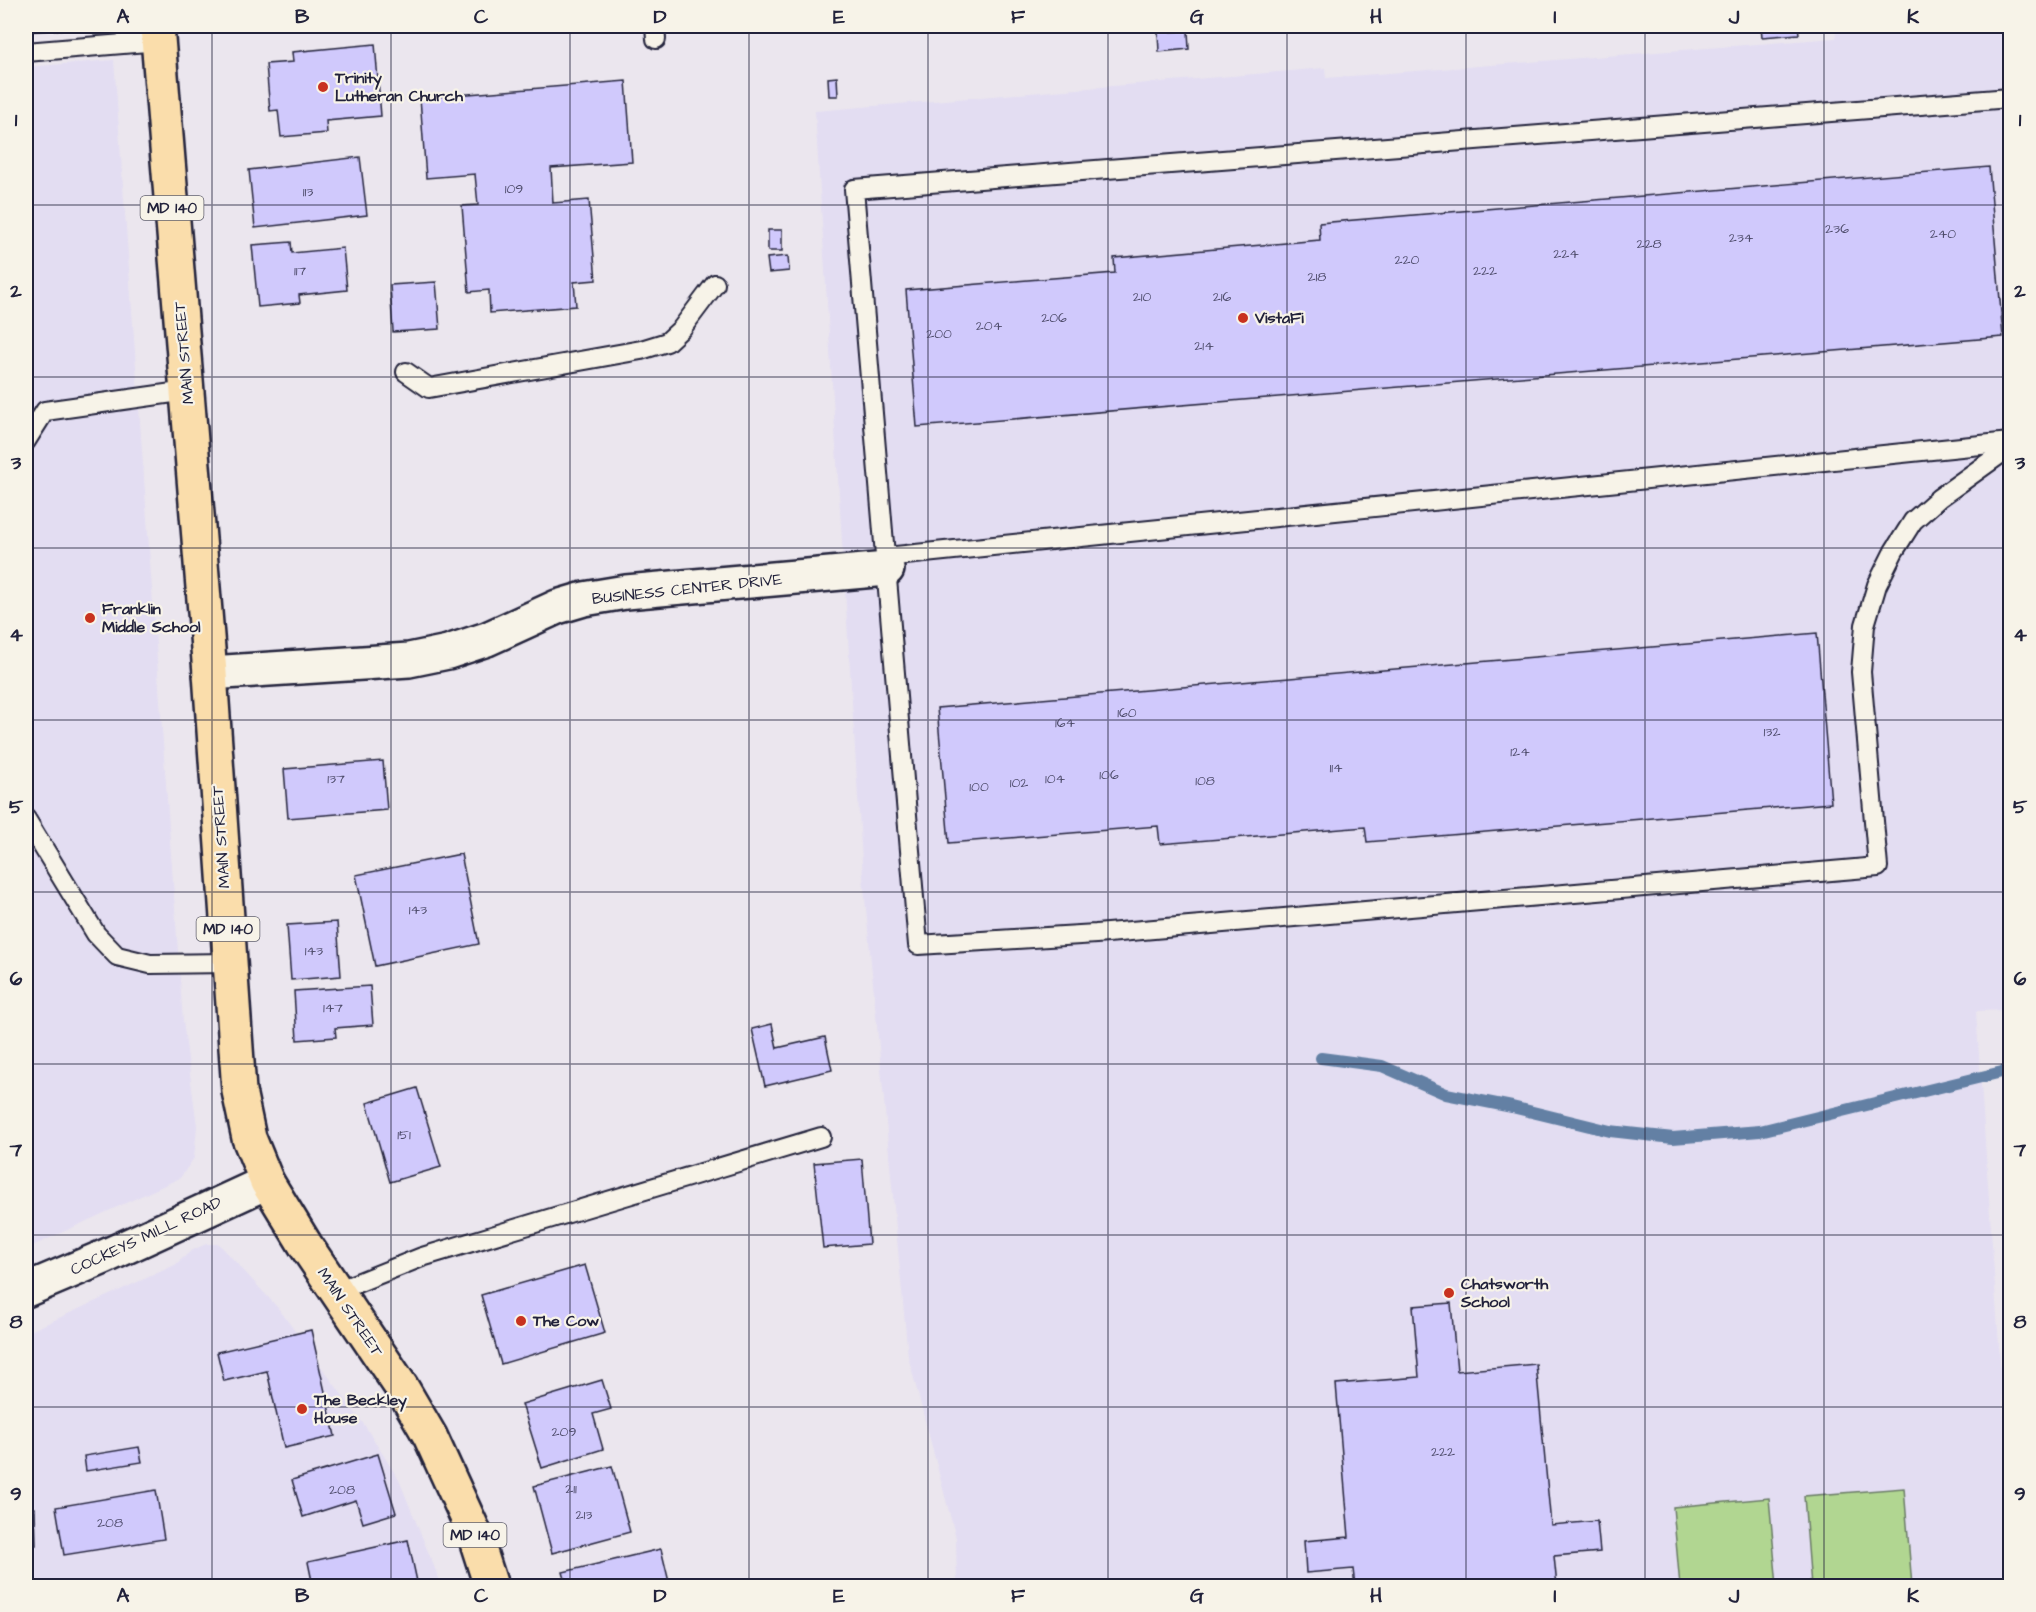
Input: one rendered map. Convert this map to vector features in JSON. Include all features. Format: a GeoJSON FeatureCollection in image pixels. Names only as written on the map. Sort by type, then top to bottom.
{"type":"FeatureCollection","features":[{"type":"Feature","properties":{"kind":"main road","name":"MAIN STREET"},"geometry":{"type":"LineString","coordinates":[[158,33],[210,673],[239,1091],[249,1138],[267,1182],[306,1246],[402,1388],[430,1436],[473,1530],[491,1587]]}},
{"type":"Feature","properties":{"kind":"street","name":"BUSINESS CENTER DRIVE"},"geometry":{"type":"LineString","coordinates":[[210,673],[409,660],[448,652],[487,639],[557,607],[584,600],[626,592],[887,563]]}},
{"type":"Feature","properties":{"kind":"street","name":"COCKEYS MILL ROAD"},"geometry":{"type":"LineString","coordinates":[[26,1290],[267,1182]]}},
{"type":"Feature","properties":{"kind":"lane"},"geometry":{"type":"LineString","coordinates":[[26,52],[158,33]]}},
{"type":"Feature","properties":{"kind":"lane"},"geometry":{"type":"LineString","coordinates":[[2010,98],[854,189],[918,945],[1108,933],[1878,867],[1861,672],[1865,625],[1877,585],[1894,551],[1913,521],[1939,498],[2010,447]]}},
{"type":"Feature","properties":{"kind":"lane"},"geometry":{"type":"LineString","coordinates":[[406,372],[429,388],[641,350],[667,342],[682,328],[715,284]]}},
{"type":"Feature","properties":{"kind":"lane"},"geometry":{"type":"LineString","coordinates":[[26,441],[45,411],[187,391]]}},
{"type":"Feature","properties":{"kind":"lane"},"geometry":{"type":"LineString","coordinates":[[887,563],[2010,442]]}},
{"type":"Feature","properties":{"kind":"lane"},"geometry":{"type":"LineString","coordinates":[[26,819],[96,934],[117,956],[150,964],[230,963]]}},
{"type":"Feature","properties":{"kind":"lane"},"geometry":{"type":"LineString","coordinates":[[336,1291],[422,1257],[821,1137]]}},
{"type":"Feature","properties":{"kind":"shaded area"},"geometry":{"type":"Polygon","coordinates":[[[1835,26],[2010,26],[2010,1010],[1976,1011],[2010,1505],[2010,1586],[957,1586],[956,1538],[908,1356],[863,877],[815,111],[1325,68],[1326,78],[1836,38],[1835,26]]]}},
{"type":"Feature","properties":{"kind":"shaded area","name":"Franklin Middle School"},"geometry":{"type":"Polygon","coordinates":[[[114,60],[183,1021],[197,1126],[194,1158],[180,1178],[26,1249],[26,67],[114,60]]]}},
{"type":"Feature","properties":{"kind":"shaded area"},"geometry":{"type":"Polygon","coordinates":[[[206,1244],[219,1244],[278,1308],[365,1426],[399,1480],[442,1586],[26,1586],[26,1333],[175,1265],[191,1251],[206,1244]]]}},
{"type":"Feature","properties":{"kind":"green space"},"geometry":{"type":"Polygon","coordinates":[[[1904,1488],[1912,1586],[1811,1586],[1804,1496],[1904,1488]]]}},
{"type":"Feature","properties":{"kind":"green space"},"geometry":{"type":"Polygon","coordinates":[[[1769,1498],[1777,1586],[1680,1586],[1673,1507],[1769,1498]]]}},
{"type":"Feature","properties":{"kind":"building"},"geometry":{"type":"Polygon","coordinates":[[[26,26],[66,26],[66,29],[26,32],[26,26]]]}},
{"type":"Feature","properties":{"kind":"building"},"geometry":{"type":"Polygon","coordinates":[[[1761,26],[1798,26],[1799,34],[1762,37],[1761,26]]]}},
{"type":"Feature","properties":{"kind":"building"},"geometry":{"type":"Polygon","coordinates":[[[1188,31],[1189,49],[1159,52],[1158,32],[1188,31]]]}},
{"type":"Feature","properties":{"kind":"building","name":"Trinity Lutheran Church"},"geometry":{"type":"Polygon","coordinates":[[[375,44],[381,116],[326,121],[327,133],[281,137],[278,110],[270,111],[266,64],[293,62],[292,52],[375,44]]]}},
{"type":"Feature","properties":{"kind":"building"},"geometry":{"type":"Polygon","coordinates":[[[837,77],[838,96],[829,96],[828,78],[837,77]]]}},
{"type":"Feature","properties":{"kind":"building"},"geometry":{"type":"Polygon","coordinates":[[[626,81],[632,162],[551,168],[553,203],[589,200],[596,280],[574,282],[576,306],[490,313],[489,290],[469,292],[462,206],[478,205],[475,174],[426,178],[420,98],[626,81]]]}},
{"type":"Feature","properties":{"kind":"building"},"geometry":{"type":"Polygon","coordinates":[[[360,157],[367,215],[255,228],[249,170],[360,157]]]}},
{"type":"Feature","properties":{"kind":"building"},"geometry":{"type":"Polygon","coordinates":[[[1989,167],[2003,337],[917,427],[906,290],[1115,273],[1114,258],[1320,240],[1319,223],[1989,167]]]}},
{"type":"Feature","properties":{"kind":"building"},"geometry":{"type":"Polygon","coordinates":[[[768,230],[782,230],[782,251],[768,251],[768,230]]]}},
{"type":"Feature","properties":{"kind":"building"},"geometry":{"type":"Polygon","coordinates":[[[291,242],[292,253],[343,248],[347,290],[299,295],[300,303],[258,307],[252,245],[291,242]]]}},
{"type":"Feature","properties":{"kind":"building"},"geometry":{"type":"Polygon","coordinates":[[[788,256],[789,271],[769,273],[767,258],[788,256]]]}},
{"type":"Feature","properties":{"kind":"building"},"geometry":{"type":"Polygon","coordinates":[[[436,282],[440,329],[393,332],[390,285],[436,282]]]}},
{"type":"Feature","properties":{"kind":"building"},"geometry":{"type":"Polygon","coordinates":[[[1817,633],[1831,803],[1367,842],[1365,827],[1160,844],[1158,826],[949,843],[937,708],[1817,633]]]}},
{"type":"Feature","properties":{"kind":"building"},"geometry":{"type":"Polygon","coordinates":[[[383,761],[387,810],[288,818],[284,769],[383,761]]]}},
{"type":"Feature","properties":{"kind":"building"},"geometry":{"type":"Polygon","coordinates":[[[461,854],[479,944],[375,966],[356,875],[461,854]]]}},
{"type":"Feature","properties":{"kind":"building"},"geometry":{"type":"Polygon","coordinates":[[[337,922],[341,976],[291,980],[287,925],[337,922]]]}},
{"type":"Feature","properties":{"kind":"building"},"geometry":{"type":"Polygon","coordinates":[[[370,986],[373,1025],[335,1028],[336,1037],[297,1040],[294,991],[370,986]]]}},
{"type":"Feature","properties":{"kind":"building"},"geometry":{"type":"Polygon","coordinates":[[[772,1024],[777,1048],[825,1037],[832,1070],[765,1086],[752,1029],[772,1024]]]}},
{"type":"Feature","properties":{"kind":"building"},"geometry":{"type":"Polygon","coordinates":[[[417,1088],[441,1167],[390,1182],[367,1103],[417,1088]]]}},
{"type":"Feature","properties":{"kind":"building"},"geometry":{"type":"Polygon","coordinates":[[[862,1159],[869,1244],[823,1248],[814,1163],[862,1159]]]}},
{"type":"Feature","properties":{"kind":"building"},"geometry":{"type":"Polygon","coordinates":[[[585,1265],[605,1333],[501,1364],[481,1295],[585,1265]]]}},
{"type":"Feature","properties":{"kind":"building"},"geometry":{"type":"Polygon","coordinates":[[[1451,1303],[1457,1371],[1536,1364],[1551,1525],[1597,1521],[1600,1552],[1554,1556],[1557,1586],[1355,1586],[1353,1569],[1306,1573],[1304,1541],[1349,1537],[1336,1384],[1419,1377],[1413,1306],[1451,1303]]]}},
{"type":"Feature","properties":{"kind":"building","name":"The Beckley House"},"geometry":{"type":"Polygon","coordinates":[[[311,1330],[335,1436],[284,1448],[267,1371],[224,1381],[217,1352],[311,1330]]]}},
{"type":"Feature","properties":{"kind":"building"},"geometry":{"type":"Polygon","coordinates":[[[602,1380],[611,1409],[593,1414],[603,1449],[542,1468],[522,1404],[602,1380]]]}},
{"type":"Feature","properties":{"kind":"building"},"geometry":{"type":"Polygon","coordinates":[[[139,1447],[142,1462],[86,1471],[84,1456],[139,1447]]]}},
{"type":"Feature","properties":{"kind":"building"},"geometry":{"type":"Polygon","coordinates":[[[378,1454],[396,1513],[363,1523],[356,1500],[303,1517],[292,1480],[378,1454]]]}},
{"type":"Feature","properties":{"kind":"building"},"geometry":{"type":"Polygon","coordinates":[[[612,1466],[630,1532],[552,1553],[534,1486],[612,1466]]]}},
{"type":"Feature","properties":{"kind":"building"},"geometry":{"type":"Polygon","coordinates":[[[156,1490],[164,1539],[64,1555],[56,1507],[156,1490]]]}},
{"type":"Feature","properties":{"kind":"building"},"geometry":{"type":"Polygon","coordinates":[[[35,1508],[36,1545],[26,1546],[26,1509],[35,1508]]]}},
{"type":"Feature","properties":{"kind":"building"},"geometry":{"type":"Polygon","coordinates":[[[408,1540],[418,1586],[313,1586],[308,1562],[408,1540]]]}},
{"type":"Feature","properties":{"kind":"building"},"geometry":{"type":"Polygon","coordinates":[[[661,1549],[670,1586],[567,1586],[563,1572],[661,1549]]]}},
{"type":"Feature","properties":{"kind":"waterway"},"geometry":{"type":"LineString","coordinates":[[1321,1058],[1382,1066],[1446,1094],[1512,1107],[1610,1131],[1673,1138],[1760,1131],[2010,1070]]}},
{"type":"Feature","properties":{"kind":"place","name":"Trinity Lutheran Church"},"geometry":{"type":"Point","coordinates":[323,87]}},
{"type":"Feature","properties":{"kind":"place","name":"VistaFi"},"geometry":{"type":"Point","coordinates":[1243,318]}},
{"type":"Feature","properties":{"kind":"place","name":"Franklin Middle School"},"geometry":{"type":"Point","coordinates":[90,618]}},
{"type":"Feature","properties":{"kind":"place","name":"Chatsworth School"},"geometry":{"type":"Point","coordinates":[1449,1293]}},
{"type":"Feature","properties":{"kind":"place","name":"The Cow"},"geometry":{"type":"Point","coordinates":[521,1321]}},
{"type":"Feature","properties":{"kind":"place","name":"The Beckley House"},"geometry":{"type":"Point","coordinates":[302,1409]}}]}
